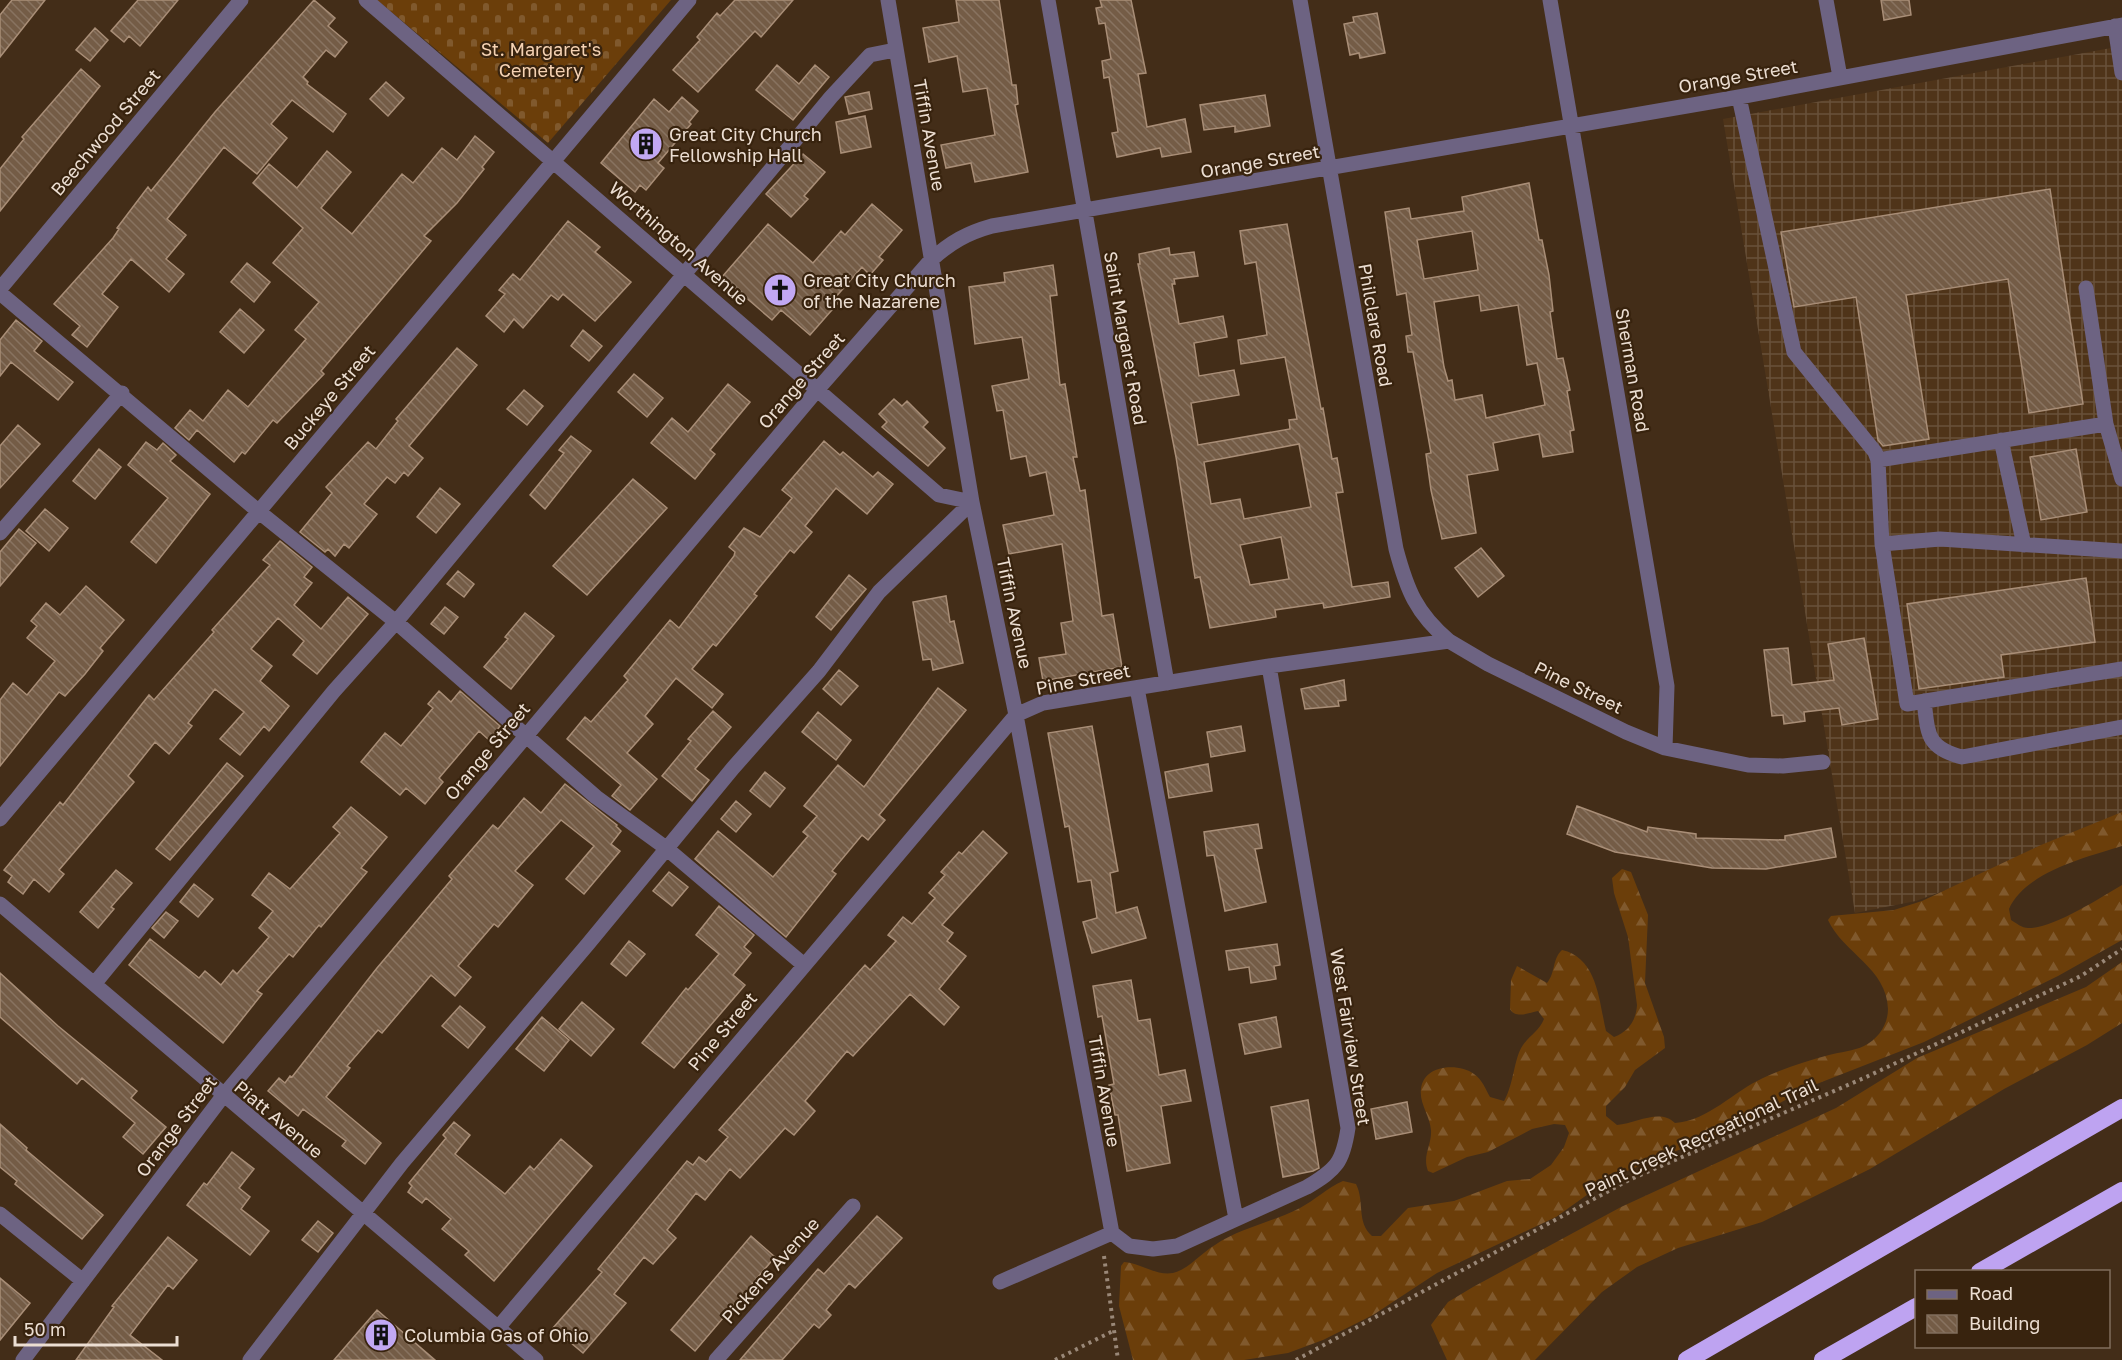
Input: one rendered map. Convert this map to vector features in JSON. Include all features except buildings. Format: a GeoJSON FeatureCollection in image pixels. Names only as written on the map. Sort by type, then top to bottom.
{"type":"FeatureCollection","features":[{"type":"Feature","properties":{"kind":"highway"},"geometry":{"type":"LineString","coordinates":[[1687,1360],[2122,1108]]}},
{"type":"Feature","properties":{"kind":"highway"},"geometry":{"type":"LineString","coordinates":[[1984,1270],[2122,1191]]}},
{"type":"Feature","properties":{"kind":"highway"},"geometry":{"type":"LineString","coordinates":[[1823,1360],[1915,1308]]}},
{"type":"Feature","properties":{"kind":"highway"},"geometry":{"type":"LineString","coordinates":[[1833,1360],[1849,1345]]}},
{"type":"Feature","properties":{"kind":"street","name":"Beechwood Street"},"geometry":{"type":"LineString","coordinates":[[0,291],[241,0]]}},
{"type":"Feature","properties":{"kind":"street","name":"Worthington Avenue"},"geometry":{"type":"LineString","coordinates":[[366,0],[939,495],[972,502]]}},
{"type":"Feature","properties":{"kind":"street","name":"Buckeye Street"},"geometry":{"type":"LineString","coordinates":[[0,819],[689,0]]}},
{"type":"Feature","properties":{"kind":"street","name":"Tiffin Avenue"},"geometry":{"type":"LineString","coordinates":[[888,0],[972,502],[1016,715],[1112,1233]]}},
{"type":"Feature","properties":{"kind":"street","name":"Saint Margaret Road"},"geometry":{"type":"LineString","coordinates":[[1048,0],[1167,683]]}},
{"type":"Feature","properties":{"kind":"street","name":"Philclare Road"},"geometry":{"type":"LineString","coordinates":[[1300,0],[1398,558],[1405,584],[1415,605],[1429,624],[1449,641]]}},
{"type":"Feature","properties":{"kind":"street","name":"Sherman Road"},"geometry":{"type":"LineString","coordinates":[[1550,0],[1667,686],[1665,748]]}},
{"type":"Feature","properties":{"kind":"street"},"geometry":{"type":"LineString","coordinates":[[1826,0],[1840,77]]}},
{"type":"Feature","properties":{"kind":"street"},"geometry":{"type":"LineString","coordinates":[[2119,25],[2122,73]]}},
{"type":"Feature","properties":{"kind":"street","name":"Orange Street"},"geometry":{"type":"LineString","coordinates":[[23,1360],[223,1096],[818,389],[931,260],[949,244],[966,234],[992,226],[1329,170],[1739,97],[2119,25]]}},
{"type":"Feature","properties":{"kind":"street"},"geometry":{"type":"LineString","coordinates":[[95,982],[334,691],[396,622],[851,75],[870,55],[895,50]]}},
{"type":"Feature","properties":{"kind":"street"},"geometry":{"type":"LineString","coordinates":[[1739,97],[1794,352],[1875,452],[1878,460],[1882,544],[1907,704],[2122,669]]}},
{"type":"Feature","properties":{"kind":"street"},"geometry":{"type":"LineString","coordinates":[[2086,288],[2106,424],[2122,479]]}},
{"type":"Feature","properties":{"kind":"street"},"geometry":{"type":"LineString","coordinates":[[0,291],[258,511],[396,622],[527,734],[596,797],[666,848],[804,965]]}},
{"type":"Feature","properties":{"kind":"street"},"geometry":{"type":"LineString","coordinates":[[0,533],[122,393]]}},
{"type":"Feature","properties":{"kind":"street"},"geometry":{"type":"LineString","coordinates":[[1878,460],[2106,424]]}},
{"type":"Feature","properties":{"kind":"street"},"geometry":{"type":"LineString","coordinates":[[2001,440],[2024,545]]}},
{"type":"Feature","properties":{"kind":"street"},"geometry":{"type":"LineString","coordinates":[[250,1360],[361,1213],[666,848],[819,671],[879,592],[972,502]]}},
{"type":"Feature","properties":{"kind":"street"},"geometry":{"type":"LineString","coordinates":[[1882,544],[1940,539],[2122,552]]}},
{"type":"Feature","properties":{"kind":"street","name":"Pine Street"},"geometry":{"type":"LineString","coordinates":[[497,1329],[1016,715],[1043,703],[1269,666],[1449,641],[1488,664],[1626,732],[1665,748],[1748,765],[1783,766],[1823,762]]}},
{"type":"Feature","properties":{"kind":"street","name":"West Fairview Street"},"geometry":{"type":"LineString","coordinates":[[1112,1233],[1129,1246],[1153,1249],[1177,1246],[1326,1176],[1344,1155],[1348,1128],[1269,666]]}},
{"type":"Feature","properties":{"kind":"street"},"geometry":{"type":"LineString","coordinates":[[1137,688],[1236,1219]]}},
{"type":"Feature","properties":{"kind":"street"},"geometry":{"type":"LineString","coordinates":[[1924,700],[1928,735],[1936,746],[1947,753],[1962,757],[2122,727]]}},
{"type":"Feature","properties":{"kind":"street","name":"Piatt Avenue"},"geometry":{"type":"LineString","coordinates":[[0,904],[95,982],[223,1096],[536,1360]]}},
{"type":"Feature","properties":{"kind":"street","name":"Pickens Avenue"},"geometry":{"type":"LineString","coordinates":[[716,1360],[853,1206]]}},
{"type":"Feature","properties":{"kind":"street"},"geometry":{"type":"LineString","coordinates":[[0,1214],[83,1281]]}},
{"type":"Feature","properties":{"kind":"street"},"geometry":{"type":"LineString","coordinates":[[1000,1282],[1112,1233]]}},
{"type":"Feature","properties":{"kind":"path","name":"Paint Creek Recreational Trail"},"geometry":{"type":"LineString","coordinates":[[1296,1360],[1629,1180],[1864,1078],[2080,976],[2122,950]]}},
{"type":"Feature","properties":{"kind":"path"},"geometry":{"type":"LineString","coordinates":[[1112,1233],[1104,1255],[1118,1360]]}},
{"type":"Feature","properties":{"kind":"path"},"geometry":{"type":"LineString","coordinates":[[1054,1360],[1113,1331]]}},
{"type":"Feature","properties":{"kind":"shaded area"},"geometry":{"type":"Polygon","coordinates":[[[2122,46],[2122,814],[2041,855],[1916,901],[1855,913],[1723,119],[2122,46]]]}},
{"type":"Feature","properties":{"kind":"green space","name":"St. Margaret's Cemetery"},"geometry":{"type":"Polygon","coordinates":[[[377,0],[671,0],[548,143],[377,0]]]}},
{"type":"Feature","properties":{"kind":"green space"},"geometry":{"type":"Polygon","coordinates":[[[2122,812],[2122,846],[2075,861],[2043,876],[2028,885],[2009,909],[2011,920],[2017,924],[2026,928],[2038,927],[2076,912],[2122,885],[2122,940],[2058,976],[1924,1042],[1809,1087],[1738,1126],[1612,1177],[1556,1217],[1437,1273],[1373,1315],[1323,1340],[1288,1353],[1244,1360],[1133,1360],[1119,1306],[1121,1266],[1124,1262],[1160,1273],[1179,1271],[1225,1239],[1300,1208],[1343,1181],[1356,1184],[1364,1224],[1372,1236],[1381,1236],[1408,1208],[1454,1201],[1507,1181],[1530,1179],[1551,1165],[1564,1147],[1569,1133],[1565,1125],[1554,1124],[1532,1129],[1488,1152],[1467,1157],[1433,1173],[1428,1171],[1426,1160],[1431,1130],[1421,1089],[1428,1075],[1435,1070],[1460,1068],[1477,1076],[1490,1097],[1504,1101],[1520,1050],[1544,1019],[1538,1011],[1516,1014],[1510,1009],[1511,980],[1517,966],[1547,983],[1562,950],[1574,955],[1590,971],[1606,1031],[1614,1037],[1627,1029],[1633,1021],[1637,1005],[1628,937],[1614,893],[1612,878],[1622,869],[1631,872],[1648,915],[1645,983],[1664,1037],[1665,1048],[1635,1070],[1625,1087],[1606,1106],[1606,1116],[1617,1125],[1655,1117],[1669,1119],[1675,1123],[1699,1117],[1752,1084],[1779,1071],[1864,1046],[1874,1040],[1881,1031],[1888,1015],[1886,995],[1873,972],[1835,932],[1828,920],[1831,916],[1894,910],[1922,901],[2041,845],[2122,812]]]}},
{"type":"Feature","properties":{"kind":"green space"},"geometry":{"type":"Polygon","coordinates":[[[2122,962],[2122,1023],[2087,1045],[2004,1089],[1870,1169],[1762,1222],[1678,1248],[1637,1267],[1602,1292],[1535,1360],[1447,1360],[1431,1325],[1448,1302],[1473,1287],[1621,1207],[1836,1108],[1917,1058],[2086,987],[2122,962]]]}},
{"type":"Feature","properties":{"kind":"place","name":"Great City Church Fellowship Hall"},"geometry":{"type":"Point","coordinates":[646,144]}},
{"type":"Feature","properties":{"kind":"place","name":"Great City Church of the Nazarene"},"geometry":{"type":"Point","coordinates":[780,290]}},
{"type":"Feature","properties":{"kind":"place","name":"Columbia Gas of Ohio"},"geometry":{"type":"Point","coordinates":[381,1335]}}]}
